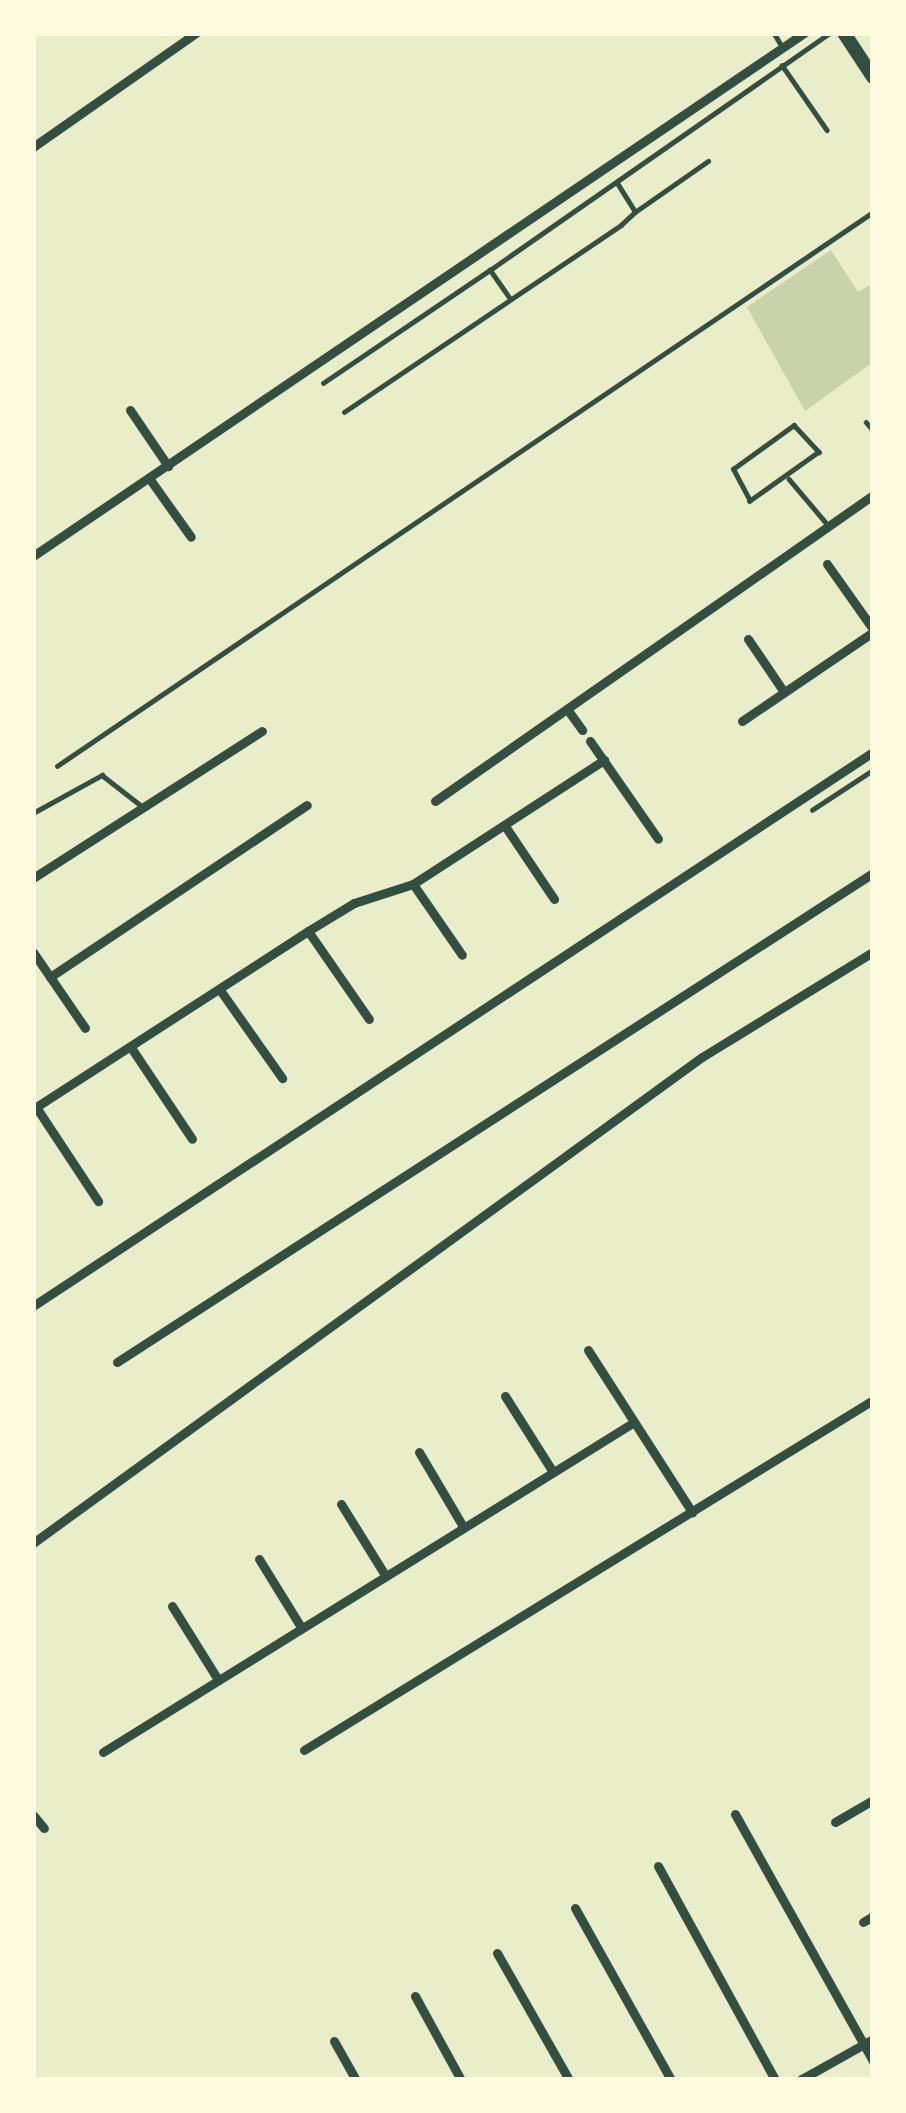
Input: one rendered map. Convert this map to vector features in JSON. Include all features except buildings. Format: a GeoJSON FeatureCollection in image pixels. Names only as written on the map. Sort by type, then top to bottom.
{"type":"FeatureCollection","features":[{"type":"Feature","properties":{"kind":"main road"},"geometry":{"type":"LineString","coordinates":[[844,33],[873,77]]}},
{"type":"Feature","properties":{"kind":"street"},"geometry":{"type":"LineString","coordinates":[[33,147],[196,33]]}},
{"type":"Feature","properties":{"kind":"street"},"geometry":{"type":"LineString","coordinates":[[33,556],[804,33]]}},
{"type":"Feature","properties":{"kind":"street"},"geometry":{"type":"LineString","coordinates":[[130,410],[168,466]]}},
{"type":"Feature","properties":{"kind":"street"},"geometry":{"type":"LineString","coordinates":[[149,478],[191,536]]}},
{"type":"Feature","properties":{"kind":"street"},"geometry":{"type":"LineString","coordinates":[[435,801],[873,495]]}},
{"type":"Feature","properties":{"kind":"street"},"geometry":{"type":"LineString","coordinates":[[742,721],[873,631],[827,564]]}},
{"type":"Feature","properties":{"kind":"street"},"geometry":{"type":"LineString","coordinates":[[748,639],[784,692]]}},
{"type":"Feature","properties":{"kind":"street"},"geometry":{"type":"LineString","coordinates":[[566,709],[582,730]]}},
{"type":"Feature","properties":{"kind":"street"},"geometry":{"type":"LineString","coordinates":[[33,878],[262,731]]}},
{"type":"Feature","properties":{"kind":"street"},"geometry":{"type":"LineString","coordinates":[[590,741],[658,839]]}},
{"type":"Feature","properties":{"kind":"street"},"geometry":{"type":"LineString","coordinates":[[33,1306],[873,752]]}},
{"type":"Feature","properties":{"kind":"street"},"geometry":{"type":"LineString","coordinates":[[98,1201],[35,1108],[308,931],[354,903],[412,884],[604,760]]}},
{"type":"Feature","properties":{"kind":"street"},"geometry":{"type":"LineString","coordinates":[[50,977],[307,805]]}},
{"type":"Feature","properties":{"kind":"street"},"geometry":{"type":"LineString","coordinates":[[505,826],[554,899]]}},
{"type":"Feature","properties":{"kind":"street"},"geometry":{"type":"LineString","coordinates":[[117,1361],[873,873]]}},
{"type":"Feature","properties":{"kind":"street"},"geometry":{"type":"LineString","coordinates":[[412,884],[462,955]]}},
{"type":"Feature","properties":{"kind":"street"},"geometry":{"type":"LineString","coordinates":[[308,931],[369,1019]]}},
{"type":"Feature","properties":{"kind":"street"},"geometry":{"type":"LineString","coordinates":[[33,952],[86,1028]]}},
{"type":"Feature","properties":{"kind":"street"},"geometry":{"type":"LineString","coordinates":[[33,1543],[702,1057],[873,952]]}},
{"type":"Feature","properties":{"kind":"street"},"geometry":{"type":"LineString","coordinates":[[220,990],[281,1078]]}},
{"type":"Feature","properties":{"kind":"street"},"geometry":{"type":"LineString","coordinates":[[132,1049],[192,1139]]}},
{"type":"Feature","properties":{"kind":"street"},"geometry":{"type":"LineString","coordinates":[[588,1350],[631,1424],[692,1512]]}},
{"type":"Feature","properties":{"kind":"street"},"geometry":{"type":"LineString","coordinates":[[505,1396],[554,1472]]}},
{"type":"Feature","properties":{"kind":"street"},"geometry":{"type":"LineString","coordinates":[[304,1750],[873,1400]]}},
{"type":"Feature","properties":{"kind":"street"},"geometry":{"type":"LineString","coordinates":[[103,1752],[631,1424]]}},
{"type":"Feature","properties":{"kind":"street"},"geometry":{"type":"LineString","coordinates":[[419,1452],[464,1528]]}},
{"type":"Feature","properties":{"kind":"street"},"geometry":{"type":"LineString","coordinates":[[341,1504],[385,1575]]}},
{"type":"Feature","properties":{"kind":"street"},"geometry":{"type":"LineString","coordinates":[[259,1558],[301,1628]]}},
{"type":"Feature","properties":{"kind":"street"},"geometry":{"type":"LineString","coordinates":[[172,1606],[217,1678]]}},
{"type":"Feature","properties":{"kind":"street"},"geometry":{"type":"LineString","coordinates":[[835,1822],[873,1800]]}},
{"type":"Feature","properties":{"kind":"street"},"geometry":{"type":"LineString","coordinates":[[735,1814],[868,2042],[873,2061]]}},
{"type":"Feature","properties":{"kind":"street"},"geometry":{"type":"LineString","coordinates":[[33,1815],[44,1828]]}},
{"type":"Feature","properties":{"kind":"street"},"geometry":{"type":"LineString","coordinates":[[658,1866],[775,2080]]}},
{"type":"Feature","properties":{"kind":"street"},"geometry":{"type":"LineString","coordinates":[[575,1908],[670,2080]]}},
{"type":"Feature","properties":{"kind":"street"},"geometry":{"type":"LineString","coordinates":[[497,1953],[569,2080]]}},
{"type":"Feature","properties":{"kind":"street"},"geometry":{"type":"LineString","coordinates":[[415,1996],[461,2080]]}},
{"type":"Feature","properties":{"kind":"street"},"geometry":{"type":"LineString","coordinates":[[334,2042],[356,2080]]}},
{"type":"Feature","properties":{"kind":"street"},"geometry":{"type":"LineString","coordinates":[[800,2080],[868,2042]]}},
{"type":"Feature","properties":{"kind":"lane"},"geometry":{"type":"LineString","coordinates":[[774,33],[783,48]]}},
{"type":"Feature","properties":{"kind":"lane"},"geometry":{"type":"LineString","coordinates":[[323,383],[830,33]]}},
{"type":"Feature","properties":{"kind":"lane"},"geometry":{"type":"LineString","coordinates":[[782,65],[827,130]]}},
{"type":"Feature","properties":{"kind":"lane"},"geometry":{"type":"LineString","coordinates":[[344,412],[708,161]]}},
{"type":"Feature","properties":{"kind":"lane"},"geometry":{"type":"LineString","coordinates":[[617,183],[635,212]]}},
{"type":"Feature","properties":{"kind":"lane"},"geometry":{"type":"LineString","coordinates":[[57,766],[873,212]]}},
{"type":"Feature","properties":{"kind":"lane"},"geometry":{"type":"LineString","coordinates":[[490,270],[510,299]]}},
{"type":"Feature","properties":{"kind":"lane"},"geometry":{"type":"LineString","coordinates":[[866,422],[873,430]]}},
{"type":"Feature","properties":{"kind":"lane"},"geometry":{"type":"LineString","coordinates":[[798,424],[819,452],[789,478],[755,502],[731,475],[798,424]]}},
{"type":"Feature","properties":{"kind":"lane"},"geometry":{"type":"LineString","coordinates":[[789,478],[829,526]]}},
{"type":"Feature","properties":{"kind":"lane"},"geometry":{"type":"LineString","coordinates":[[812,810],[873,770]]}},
{"type":"Feature","properties":{"kind":"lane"},"geometry":{"type":"LineString","coordinates":[[33,813],[102,775],[143,807]]}},
{"type":"Feature","properties":{"kind":"green space"},"geometry":{"type":"Polygon","coordinates":[[[831,250],[858,292],[873,283],[873,362],[805,411],[747,307],[831,250]]]}}]}
